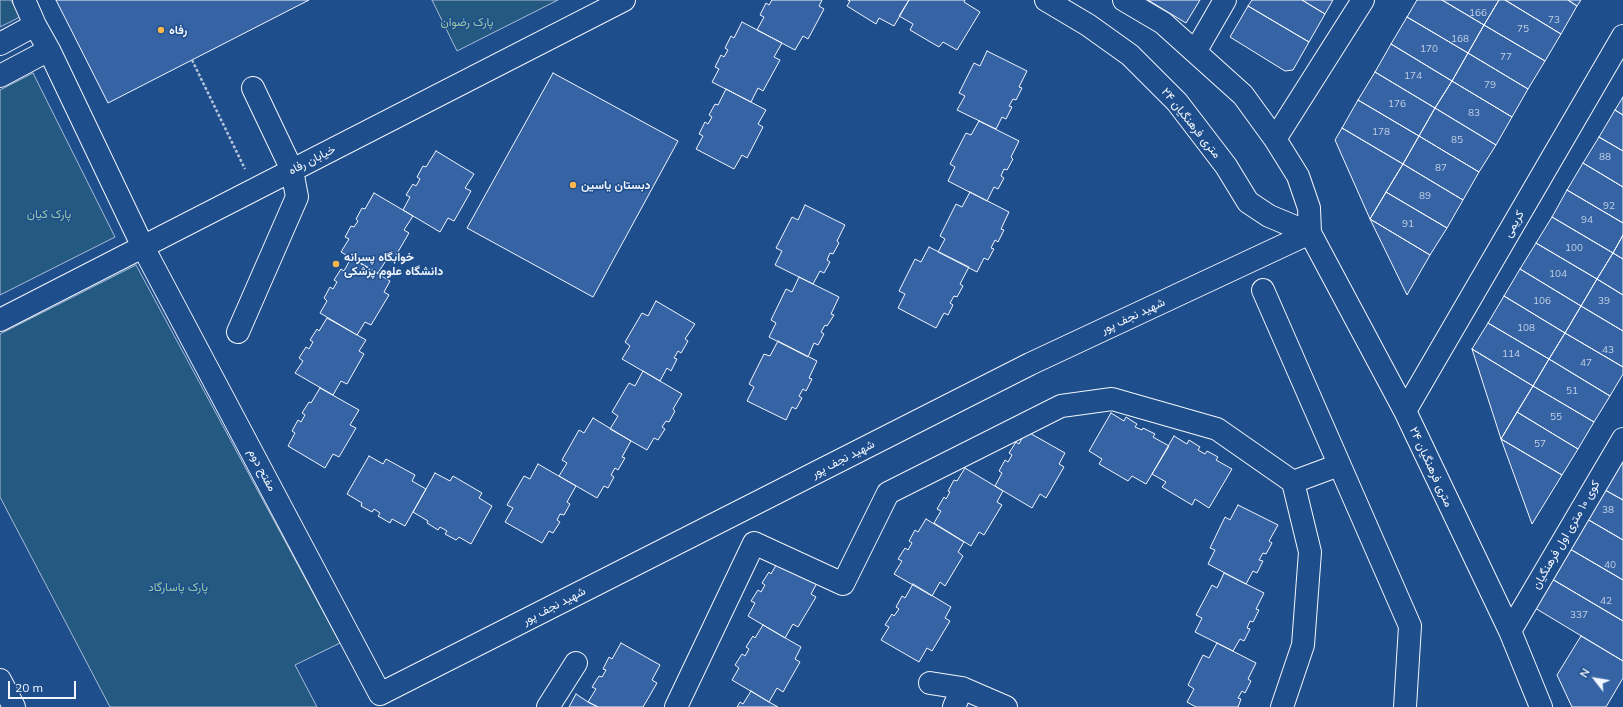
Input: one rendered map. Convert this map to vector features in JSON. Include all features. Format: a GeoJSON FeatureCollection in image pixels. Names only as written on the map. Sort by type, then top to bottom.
{"type":"FeatureCollection","features":[{"type":"Feature","properties":{"kind":"street","name":"مفتح دوم"},"geometry":{"type":"LineString","coordinates":[[24,0],[143,247],[380,694]]}},
{"type":"Feature","properties":{"kind":"street","name":"خیابان رفاه"},"geometry":{"type":"LineString","coordinates":[[0,320],[624,0]]}},
{"type":"Feature","properties":{"kind":"street","name":"۲۴ متری فرهنگیان"},"geometry":{"type":"LineString","coordinates":[[1046,0],[1088,25],[1130,55],[1177,102],[1226,166],[1248,202],[1270,216],[1310,233]]}},
{"type":"Feature","properties":{"kind":"street","name":"۲۴ متری فرهنگیان"},"geometry":{"type":"LineString","coordinates":[[1124,0],[1163,23],[1243,95],[1275,139],[1298,176],[1309,208],[1310,233],[1405,411],[1510,631],[1540,707]]}},
{"type":"Feature","properties":{"kind":"street"},"geometry":{"type":"LineString","coordinates":[[1195,52],[1225,0]]}},
{"type":"Feature","properties":{"kind":"street"},"geometry":{"type":"LineString","coordinates":[[1275,139],[1363,0]]}},
{"type":"Feature","properties":{"kind":"street"},"geometry":{"type":"LineString","coordinates":[[0,44],[35,25]]}},
{"type":"Feature","properties":{"kind":"street","name":"کریمی"},"geometry":{"type":"LineString","coordinates":[[1405,411],[1623,36]]}},
{"type":"Feature","properties":{"kind":"street"},"geometry":{"type":"LineString","coordinates":[[0,76],[49,50]]}},
{"type":"Feature","properties":{"kind":"street"},"geometry":{"type":"LineString","coordinates":[[238,332],[297,197],[292,170],[253,88]]}},
{"type":"Feature","properties":{"kind":"street","name":"شهید نجف پور"},"geometry":{"type":"LineString","coordinates":[[380,694],[1030,364],[1310,233]]}},
{"type":"Feature","properties":{"kind":"street"},"geometry":{"type":"LineString","coordinates":[[1263,290],[1410,626],[1405,707]]}},
{"type":"Feature","properties":{"kind":"street"},"geometry":{"type":"LineString","coordinates":[[676,707],[754,543],[843,584],[888,493],[1061,406],[1112,399],[1217,429],[1293,482],[1310,552],[1303,645],[1282,707]]}},
{"type":"Feature","properties":{"kind":"street","name":"کوی ۱۰ متری اول فرهنگیان"},"geometry":{"type":"LineString","coordinates":[[1510,631],[1623,439]]}},
{"type":"Feature","properties":{"kind":"street"},"geometry":{"type":"LineString","coordinates":[[1293,482],[1339,465]]}},
{"type":"Feature","properties":{"kind":"street"},"geometry":{"type":"LineString","coordinates":[[548,707],[576,662]]}},
{"type":"Feature","properties":{"kind":"street"},"geometry":{"type":"LineString","coordinates":[[0,680],[14,707]]}},
{"type":"Feature","properties":{"kind":"street"},"geometry":{"type":"LineString","coordinates":[[930,683],[958,697],[1006,707]]}},
{"type":"Feature","properties":{"kind":"path"},"geometry":{"type":"LineString","coordinates":[[192,60],[255,189]]}},
{"type":"Feature","properties":{"kind":"green space"},"geometry":{"type":"Polygon","coordinates":[[[0,0],[11,0],[20,17],[0,27],[0,0]]]}},
{"type":"Feature","properties":{"kind":"green space","name":"پارک رضوان"},"geometry":{"type":"Polygon","coordinates":[[[432,0],[558,0],[457,51],[432,0]]]}},
{"type":"Feature","properties":{"kind":"green space","name":"پارک کیان"},"geometry":{"type":"Polygon","coordinates":[[[33,73],[115,237],[0,295],[0,90],[33,73]]]}},
{"type":"Feature","properties":{"kind":"green space","name":"پارک پاسارگاد"},"geometry":{"type":"Polygon","coordinates":[[[136,265],[340,643],[295,665],[317,707],[110,707],[0,497],[0,334],[136,265]]]}},
{"type":"Feature","properties":{"kind":"building","name":"رفاه"},"geometry":{"type":"Polygon","coordinates":[[[56,0],[309,0],[108,103],[56,0]]]}},
{"type":"Feature","properties":{"kind":"building"},"geometry":{"type":"Polygon","coordinates":[[[772,0],[822,0],[819,6],[824,9],[808,39],[803,36],[795,50],[757,30],[764,17],[760,15],[766,3],[769,5],[772,0]]]}},
{"type":"Feature","properties":{"kind":"building"},"geometry":{"type":"Polygon","coordinates":[[[848,0],[909,0],[894,26],[879,18],[876,24],[847,6],[850,1],[848,0]]]}},
{"type":"Feature","properties":{"kind":"building"},"geometry":{"type":"Polygon","coordinates":[[[909,0],[965,0],[964,2],[980,12],[957,50],[943,42],[939,47],[910,30],[913,24],[899,16],[909,0]]]}},
{"type":"Feature","properties":{"kind":"building"},"geometry":{"type":"Polygon","coordinates":[[[1148,0],[1200,0],[1186,23],[1148,0]]]}},
{"type":"Feature","properties":{"kind":"building"},"geometry":{"type":"Polygon","coordinates":[[[1252,0],[1302,0],[1325,14],[1309,42],[1248,6],[1252,0]]]}},
{"type":"Feature","properties":{"kind":"building"},"geometry":{"type":"Polygon","coordinates":[[[1302,0],[1333,0],[1325,14],[1302,0]]]}},
{"type":"Feature","properties":{"kind":"building"},"geometry":{"type":"Polygon","coordinates":[[[1417,0],[1442,0],[1484,25],[1468,53],[1407,17],[1417,0]]]}},
{"type":"Feature","properties":{"kind":"building"},"geometry":{"type":"Polygon","coordinates":[[[1442,0],[1499,0],[1484,25],[1442,0]]]}},
{"type":"Feature","properties":{"kind":"building"},"geometry":{"type":"Polygon","coordinates":[[[1499,0],[1505,0],[1561,34],[1545,61],[1484,25],[1499,0]]]}},
{"type":"Feature","properties":{"kind":"building"},"geometry":{"type":"Polygon","coordinates":[[[1505,0],[1568,0],[1577,6],[1561,34],[1505,0]]]}},
{"type":"Feature","properties":{"kind":"building"},"geometry":{"type":"Polygon","coordinates":[[[1568,0],[1581,0],[1577,6],[1568,0]]]}},
{"type":"Feature","properties":{"kind":"building"},"geometry":{"type":"Polygon","coordinates":[[[1248,6],[1309,42],[1293,70],[1285,71],[1230,37],[1248,6]]]}},
{"type":"Feature","properties":{"kind":"building"},"geometry":{"type":"Polygon","coordinates":[[[1407,17],[1468,53],[1452,81],[1391,44],[1407,17]]]}},
{"type":"Feature","properties":{"kind":"building"},"geometry":{"type":"Polygon","coordinates":[[[742,22],[782,43],[774,57],[780,60],[763,91],[758,88],[751,102],[712,82],[719,69],[715,67],[721,55],[724,57],[728,50],[725,48],[731,36],[734,38],[742,22]]]}},
{"type":"Feature","properties":{"kind":"building"},"geometry":{"type":"Polygon","coordinates":[[[1484,25],[1545,61],[1528,89],[1468,53],[1484,25]]]}},
{"type":"Feature","properties":{"kind":"building"},"geometry":{"type":"Polygon","coordinates":[[[1391,44],[1452,81],[1435,108],[1375,72],[1391,44]]]}},
{"type":"Feature","properties":{"kind":"building"},"geometry":{"type":"Polygon","coordinates":[[[987,51],[1027,71],[1019,87],[1022,88],[1016,100],[1013,99],[1009,106],[1012,107],[1006,119],[1002,117],[996,129],[957,110],[965,96],[959,93],[974,63],[980,66],[987,51]]]}},
{"type":"Feature","properties":{"kind":"building"},"geometry":{"type":"Polygon","coordinates":[[[1468,53],[1528,89],[1512,117],[1452,81],[1468,53]]]}},
{"type":"Feature","properties":{"kind":"building"},"geometry":{"type":"Polygon","coordinates":[[[1375,72],[1435,108],[1419,136],[1358,100],[1375,72]]]}},
{"type":"Feature","properties":{"kind":"building","name":"دبستان یاسین"},"geometry":{"type":"Polygon","coordinates":[[[553,73],[678,141],[593,297],[467,228],[553,73]]]}},
{"type":"Feature","properties":{"kind":"building"},"geometry":{"type":"Polygon","coordinates":[[[1452,81],[1512,117],[1496,145],[1435,108],[1452,81]]]}},
{"type":"Feature","properties":{"kind":"building"},"geometry":{"type":"Polygon","coordinates":[[[726,89],[766,110],[758,124],[763,127],[747,158],[742,155],[734,169],[696,149],[703,136],[699,134],[705,122],[708,124],[712,117],[709,115],[715,104],[718,105],[726,89]]]}},
{"type":"Feature","properties":{"kind":"building"},"geometry":{"type":"Polygon","coordinates":[[[1623,97],[1623,115],[1615,110],[1623,97]]]}},
{"type":"Feature","properties":{"kind":"building"},"geometry":{"type":"Polygon","coordinates":[[[1358,100],[1419,136],[1403,164],[1342,128],[1358,100]]]}},
{"type":"Feature","properties":{"kind":"building"},"geometry":{"type":"Polygon","coordinates":[[[1435,108],[1496,145],[1479,172],[1419,136],[1435,108]]]}},
{"type":"Feature","properties":{"kind":"building"},"geometry":{"type":"Polygon","coordinates":[[[1615,110],[1623,115],[1623,151],[1599,137],[1615,110]]]}},
{"type":"Feature","properties":{"kind":"building"},"geometry":{"type":"Polygon","coordinates":[[[979,121],[1019,141],[1011,157],[1013,159],[1007,170],[1004,169],[1001,176],[1004,178],[998,189],[994,187],[987,201],[948,181],[955,167],[950,164],[966,133],[971,135],[979,121]]]}},
{"type":"Feature","properties":{"kind":"building"},"geometry":{"type":"Polygon","coordinates":[[[1342,128],[1403,164],[1370,219],[1335,140],[1342,128]]]}},
{"type":"Feature","properties":{"kind":"building"},"geometry":{"type":"Polygon","coordinates":[[[1419,136],[1479,172],[1463,200],[1403,164],[1419,136]]]}},
{"type":"Feature","properties":{"kind":"building"},"geometry":{"type":"Polygon","coordinates":[[[1599,137],[1623,151],[1623,187],[1583,163],[1599,137]]]}},
{"type":"Feature","properties":{"kind":"building"},"geometry":{"type":"Polygon","coordinates":[[[436,151],[474,174],[465,188],[471,191],[454,221],[448,218],[440,232],[403,210],[410,197],[406,195],[413,184],[416,186],[420,179],[417,177],[423,166],[426,167],[436,151]]]}},
{"type":"Feature","properties":{"kind":"building"},"geometry":{"type":"Polygon","coordinates":[[[1583,163],[1623,187],[1623,223],[1567,190],[1583,163]]]}},
{"type":"Feature","properties":{"kind":"building"},"geometry":{"type":"Polygon","coordinates":[[[1403,164],[1463,200],[1447,228],[1386,192],[1403,164]]]}},
{"type":"Feature","properties":{"kind":"building"},"geometry":{"type":"Polygon","coordinates":[[[1567,190],[1623,223],[1623,235],[1613,253],[1552,217],[1567,190]]]}},
{"type":"Feature","properties":{"kind":"building"},"geometry":{"type":"Polygon","coordinates":[[[970,192],[1009,212],[1001,229],[1004,230],[998,242],[995,240],[991,248],[994,249],[988,260],[984,258],[977,272],[938,252],[945,239],[940,236],[956,204],[962,207],[970,192]]]}},
{"type":"Feature","properties":{"kind":"building"},"geometry":{"type":"Polygon","coordinates":[[[1386,192],[1447,228],[1430,255],[1370,219],[1386,192]]]}},
{"type":"Feature","properties":{"kind":"building"},"geometry":{"type":"Polygon","coordinates":[[[374,193],[413,216],[404,230],[409,233],[392,262],[387,259],[378,273],[341,252],[349,239],[345,237],[351,226],[354,227],[358,221],[356,219],[362,208],[365,209],[374,193]]]}},
{"type":"Feature","properties":{"kind":"building"},"geometry":{"type":"Polygon","coordinates":[[[805,205],[845,225],[837,241],[839,243],[833,254],[830,253],[827,260],[830,262],[824,273],[820,271],[813,284],[775,265],[782,251],[776,248],[792,217],[798,220],[805,205]]]}},
{"type":"Feature","properties":{"kind":"building"},"geometry":{"type":"Polygon","coordinates":[[[1552,217],[1613,253],[1597,279],[1536,243],[1552,217]]]}},
{"type":"Feature","properties":{"kind":"building"},"geometry":{"type":"Polygon","coordinates":[[[1370,219],[1430,255],[1407,295],[1370,219]]]}},
{"type":"Feature","properties":{"kind":"building"},"geometry":{"type":"Polygon","coordinates":[[[1623,235],[1623,259],[1613,253],[1623,235]]]}},
{"type":"Feature","properties":{"kind":"building"},"geometry":{"type":"Polygon","coordinates":[[[1536,243],[1597,279],[1581,306],[1520,269],[1536,243]]]}},
{"type":"Feature","properties":{"kind":"building"},"geometry":{"type":"Polygon","coordinates":[[[929,247],[969,267],[960,284],[963,286],[957,297],[954,296],[950,303],[953,305],[948,315],[944,313],[936,328],[898,308],[905,294],[899,291],[915,259],[921,262],[929,247]]]}},
{"type":"Feature","properties":{"kind":"building"},"geometry":{"type":"Polygon","coordinates":[[[1613,253],[1623,259],[1623,295],[1597,279],[1613,253]]]}},
{"type":"Feature","properties":{"kind":"building"},"geometry":{"type":"Polygon","coordinates":[[[351,258],[390,281],[384,292],[389,295],[371,325],[365,322],[357,335],[320,313],[327,301],[324,298],[330,287],[333,289],[337,282],[334,280],[341,269],[344,271],[351,258]]]}},
{"type":"Feature","properties":{"kind":"building"},"geometry":{"type":"Polygon","coordinates":[[[1520,269],[1581,306],[1565,333],[1504,296],[1520,269]]]}},
{"type":"Feature","properties":{"kind":"building"},"geometry":{"type":"Polygon","coordinates":[[[799,277],[839,297],[831,314],[834,315],[827,326],[825,325],[821,332],[824,334],[818,345],[814,343],[808,357],[769,337],[776,323],[771,320],[786,289],[792,292],[799,277]]]}},
{"type":"Feature","properties":{"kind":"building"},"geometry":{"type":"Polygon","coordinates":[[[1597,279],[1623,295],[1623,331],[1581,306],[1597,279]]]}},
{"type":"Feature","properties":{"kind":"building"},"geometry":{"type":"Polygon","coordinates":[[[1504,296],[1565,333],[1549,359],[1488,323],[1504,296]]]}},
{"type":"Feature","properties":{"kind":"building"},"geometry":{"type":"Polygon","coordinates":[[[656,301],[695,324],[685,339],[688,341],[681,353],[678,351],[674,358],[677,359],[671,371],[667,368],[660,381],[622,359],[630,346],[625,342],[642,313],[648,316],[656,301]]]}},
{"type":"Feature","properties":{"kind":"building"},"geometry":{"type":"Polygon","coordinates":[[[1581,306],[1623,331],[1623,367],[1565,333],[1581,306]]]}},
{"type":"Feature","properties":{"kind":"building"},"geometry":{"type":"Polygon","coordinates":[[[327,318],[366,340],[359,351],[364,354],[347,384],[341,381],[333,395],[295,373],[303,361],[299,358],[306,347],[309,349],[313,342],[310,340],[317,329],[319,331],[327,318]]]}},
{"type":"Feature","properties":{"kind":"building"},"geometry":{"type":"Polygon","coordinates":[[[1488,323],[1549,359],[1533,386],[1472,349],[1488,323]]]}},
{"type":"Feature","properties":{"kind":"building"},"geometry":{"type":"Polygon","coordinates":[[[1565,333],[1623,367],[1623,374],[1610,396],[1549,359],[1565,333]]]}},
{"type":"Feature","properties":{"kind":"building"},"geometry":{"type":"Polygon","coordinates":[[[778,341],[817,361],[809,378],[812,379],[806,391],[803,389],[799,396],[802,398],[796,409],[792,407],[786,420],[747,401],[754,387],[749,384],[764,354],[770,356],[778,341]]]}},
{"type":"Feature","properties":{"kind":"building"},"geometry":{"type":"Polygon","coordinates":[[[1472,349],[1533,386],[1501,439],[1472,349]]]}},
{"type":"Feature","properties":{"kind":"building"},"geometry":{"type":"Polygon","coordinates":[[[1549,359],[1610,396],[1594,422],[1533,386],[1549,359]]]}},
{"type":"Feature","properties":{"kind":"building"},"geometry":{"type":"Polygon","coordinates":[[[643,371],[682,394],[673,409],[675,411],[669,422],[666,421],[662,427],[665,429],[658,440],[654,438],[647,450],[610,429],[618,416],[612,412],[629,383],[635,386],[643,371]]]}},
{"type":"Feature","properties":{"kind":"building"},"geometry":{"type":"Polygon","coordinates":[[[1533,386],[1594,422],[1578,449],[1517,412],[1533,386]]]}},
{"type":"Feature","properties":{"kind":"building"},"geometry":{"type":"Polygon","coordinates":[[[320,388],[359,410],[350,425],[356,428],[339,457],[333,454],[325,468],[288,446],[295,433],[292,431],[298,420],[301,422],[305,415],[302,413],[309,402],[311,403],[320,388]]]}},
{"type":"Feature","properties":{"kind":"building"},"geometry":{"type":"Polygon","coordinates":[[[1517,412],[1578,449],[1562,475],[1501,439],[1517,412]]]}},
{"type":"Feature","properties":{"kind":"building"},"geometry":{"type":"Polygon","coordinates":[[[1111,413],[1124,421],[1126,417],[1137,424],[1135,427],[1142,430],[1143,428],[1155,434],[1153,437],[1169,446],[1146,484],[1132,476],[1128,481],[1099,464],[1102,459],[1089,451],[1111,413]]]}},
{"type":"Feature","properties":{"kind":"building"},"geometry":{"type":"Polygon","coordinates":[[[593,418],[631,441],[622,457],[625,458],[618,470],[615,468],[611,475],[614,477],[608,488],[604,486],[597,498],[559,476],[567,463],[562,460],[579,430],[584,433],[593,418]]]}},
{"type":"Feature","properties":{"kind":"building"},"geometry":{"type":"Polygon","coordinates":[[[1026,431],[1065,453],[1059,464],[1064,467],[1046,498],[1040,494],[1032,508],[995,486],[1002,473],[999,471],[1005,460],[1008,462],[1012,455],[1009,453],[1016,442],[1019,444],[1026,431]]]}},
{"type":"Feature","properties":{"kind":"building"},"geometry":{"type":"Polygon","coordinates":[[[1174,436],[1187,444],[1189,440],[1200,447],[1198,450],[1205,454],[1207,451],[1218,457],[1216,460],[1232,469],[1209,508],[1195,499],[1192,505],[1162,487],[1166,482],[1152,474],[1174,436]]]}},
{"type":"Feature","properties":{"kind":"building"},"geometry":{"type":"Polygon","coordinates":[[[1501,439],[1562,475],[1532,524],[1501,439]]]}},
{"type":"Feature","properties":{"kind":"building"},"geometry":{"type":"Polygon","coordinates":[[[369,456],[383,464],[386,459],[415,475],[412,481],[426,489],[405,526],[392,519],[390,523],[378,516],[380,513],[374,509],[372,512],[361,506],[362,503],[347,494],[369,456]]]}},
{"type":"Feature","properties":{"kind":"building"},"geometry":{"type":"Polygon","coordinates":[[[1623,460],[1623,500],[1605,490],[1623,460]]]}},
{"type":"Feature","properties":{"kind":"building"},"geometry":{"type":"Polygon","coordinates":[[[538,464],[576,486],[567,502],[570,504],[564,515],[560,514],[557,520],[560,522],[553,533],[549,531],[542,543],[505,522],[513,508],[507,505],[524,476],[530,479],[538,464]]]}},
{"type":"Feature","properties":{"kind":"building"},"geometry":{"type":"Polygon","coordinates":[[[965,468],[1003,491],[997,502],[1002,505],[984,535],[979,532],[971,546],[934,523],[941,511],[937,509],[944,497],[946,499],[950,492],[948,491],[954,480],[957,481],[965,468]]]}},
{"type":"Feature","properties":{"kind":"building"},"geometry":{"type":"Polygon","coordinates":[[[435,473],[450,481],[453,476],[482,493],[479,498],[492,506],[471,544],[459,537],[456,540],[445,534],[447,531],[440,527],[438,530],[427,523],[428,521],[413,512],[435,473]]]}},
{"type":"Feature","properties":{"kind":"building"},"geometry":{"type":"Polygon","coordinates":[[[1605,490],[1623,500],[1623,540],[1587,519],[1605,490]]]}},
{"type":"Feature","properties":{"kind":"building"},"geometry":{"type":"Polygon","coordinates":[[[1238,505],[1278,525],[1269,541],[1272,543],[1266,554],[1263,553],[1259,560],[1263,561],[1257,573],[1253,571],[1246,584],[1208,564],[1215,550],[1210,548],[1225,517],[1230,520],[1238,505]]]}},
{"type":"Feature","properties":{"kind":"building"},"geometry":{"type":"Polygon","coordinates":[[[926,519],[964,542],[958,552],[963,556],[945,586],[940,582],[932,596],[894,574],[902,561],[898,559],[905,548],[908,550],[912,543],[909,541],[915,530],[918,532],[926,519]]]}},
{"type":"Feature","properties":{"kind":"building"},"geometry":{"type":"Polygon","coordinates":[[[1587,519],[1623,540],[1623,580],[1570,549],[1587,519]]]}},
{"type":"Feature","properties":{"kind":"building"},"geometry":{"type":"Polygon","coordinates":[[[1570,549],[1623,580],[1623,621],[1552,579],[1570,549]]]}},
{"type":"Feature","properties":{"kind":"building"},"geometry":{"type":"Polygon","coordinates":[[[779,560],[817,583],[811,594],[816,597],[798,627],[793,624],[785,638],[748,616],[755,603],[751,601],[758,590],[761,592],[765,585],[762,583],[769,572],[771,574],[779,560]]]}},
{"type":"Feature","properties":{"kind":"building"},"geometry":{"type":"Polygon","coordinates":[[[1224,573],[1264,593],[1256,609],[1259,610],[1253,622],[1250,621],[1247,628],[1250,629],[1244,641],[1240,639],[1233,651],[1195,632],[1202,618],[1196,615],[1212,585],[1217,588],[1224,573]]]}},
{"type":"Feature","properties":{"kind":"building"},"geometry":{"type":"Polygon","coordinates":[[[1552,579],[1623,621],[1623,661],[1535,608],[1552,579]]]}},
{"type":"Feature","properties":{"kind":"building"},"geometry":{"type":"Polygon","coordinates":[[[913,584],[951,607],[945,618],[950,621],[932,651],[927,648],[919,662],[881,640],[889,627],[885,625],[892,614],[894,616],[899,609],[896,607],[902,596],[905,598],[913,584]]]}},
{"type":"Feature","properties":{"kind":"building"},"geometry":{"type":"Polygon","coordinates":[[[763,625],[801,647],[795,659],[800,662],[783,692],[777,688],[769,702],[732,680],[739,668],[735,665],[742,654],[745,656],[749,649],[746,647],[753,636],[755,638],[763,625]]]}},
{"type":"Feature","properties":{"kind":"building"},"geometry":{"type":"Polygon","coordinates":[[[1581,636],[1623,661],[1623,678],[1606,707],[1572,707],[1557,675],[1581,636]]]}},
{"type":"Feature","properties":{"kind":"building"},"geometry":{"type":"Polygon","coordinates":[[[621,643],[660,665],[652,680],[657,683],[643,707],[598,707],[588,702],[596,689],[592,687],[599,676],[602,677],[606,670],[603,669],[609,657],[612,659],[621,643]]]}},
{"type":"Feature","properties":{"kind":"building"},"geometry":{"type":"Polygon","coordinates":[[[1217,643],[1256,663],[1248,679],[1251,681],[1245,693],[1242,691],[1238,698],[1241,699],[1238,707],[1196,707],[1187,702],[1194,689],[1188,685],[1203,655],[1209,658],[1217,643]]]}},
{"type":"Feature","properties":{"kind":"building"},"geometry":{"type":"Polygon","coordinates":[[[751,691],[778,707],[737,707],[740,702],[743,704],[751,691]]]}},
{"type":"Feature","properties":{"kind":"building"},"geometry":{"type":"Polygon","coordinates":[[[576,694],[588,702],[598,707],[569,707],[576,694]]]}},
{"type":"Feature","properties":{"kind":"place","name":"رفاه"},"geometry":{"type":"Point","coordinates":[161,30]}},
{"type":"Feature","properties":{"kind":"place","name":"دبستان یاسین"},"geometry":{"type":"Point","coordinates":[573,185]}},
{"type":"Feature","properties":{"kind":"place","name":"خوابگاه پسرانه دانشگاه علوم پزشکی"},"geometry":{"type":"Point","coordinates":[336,264]}}]}
